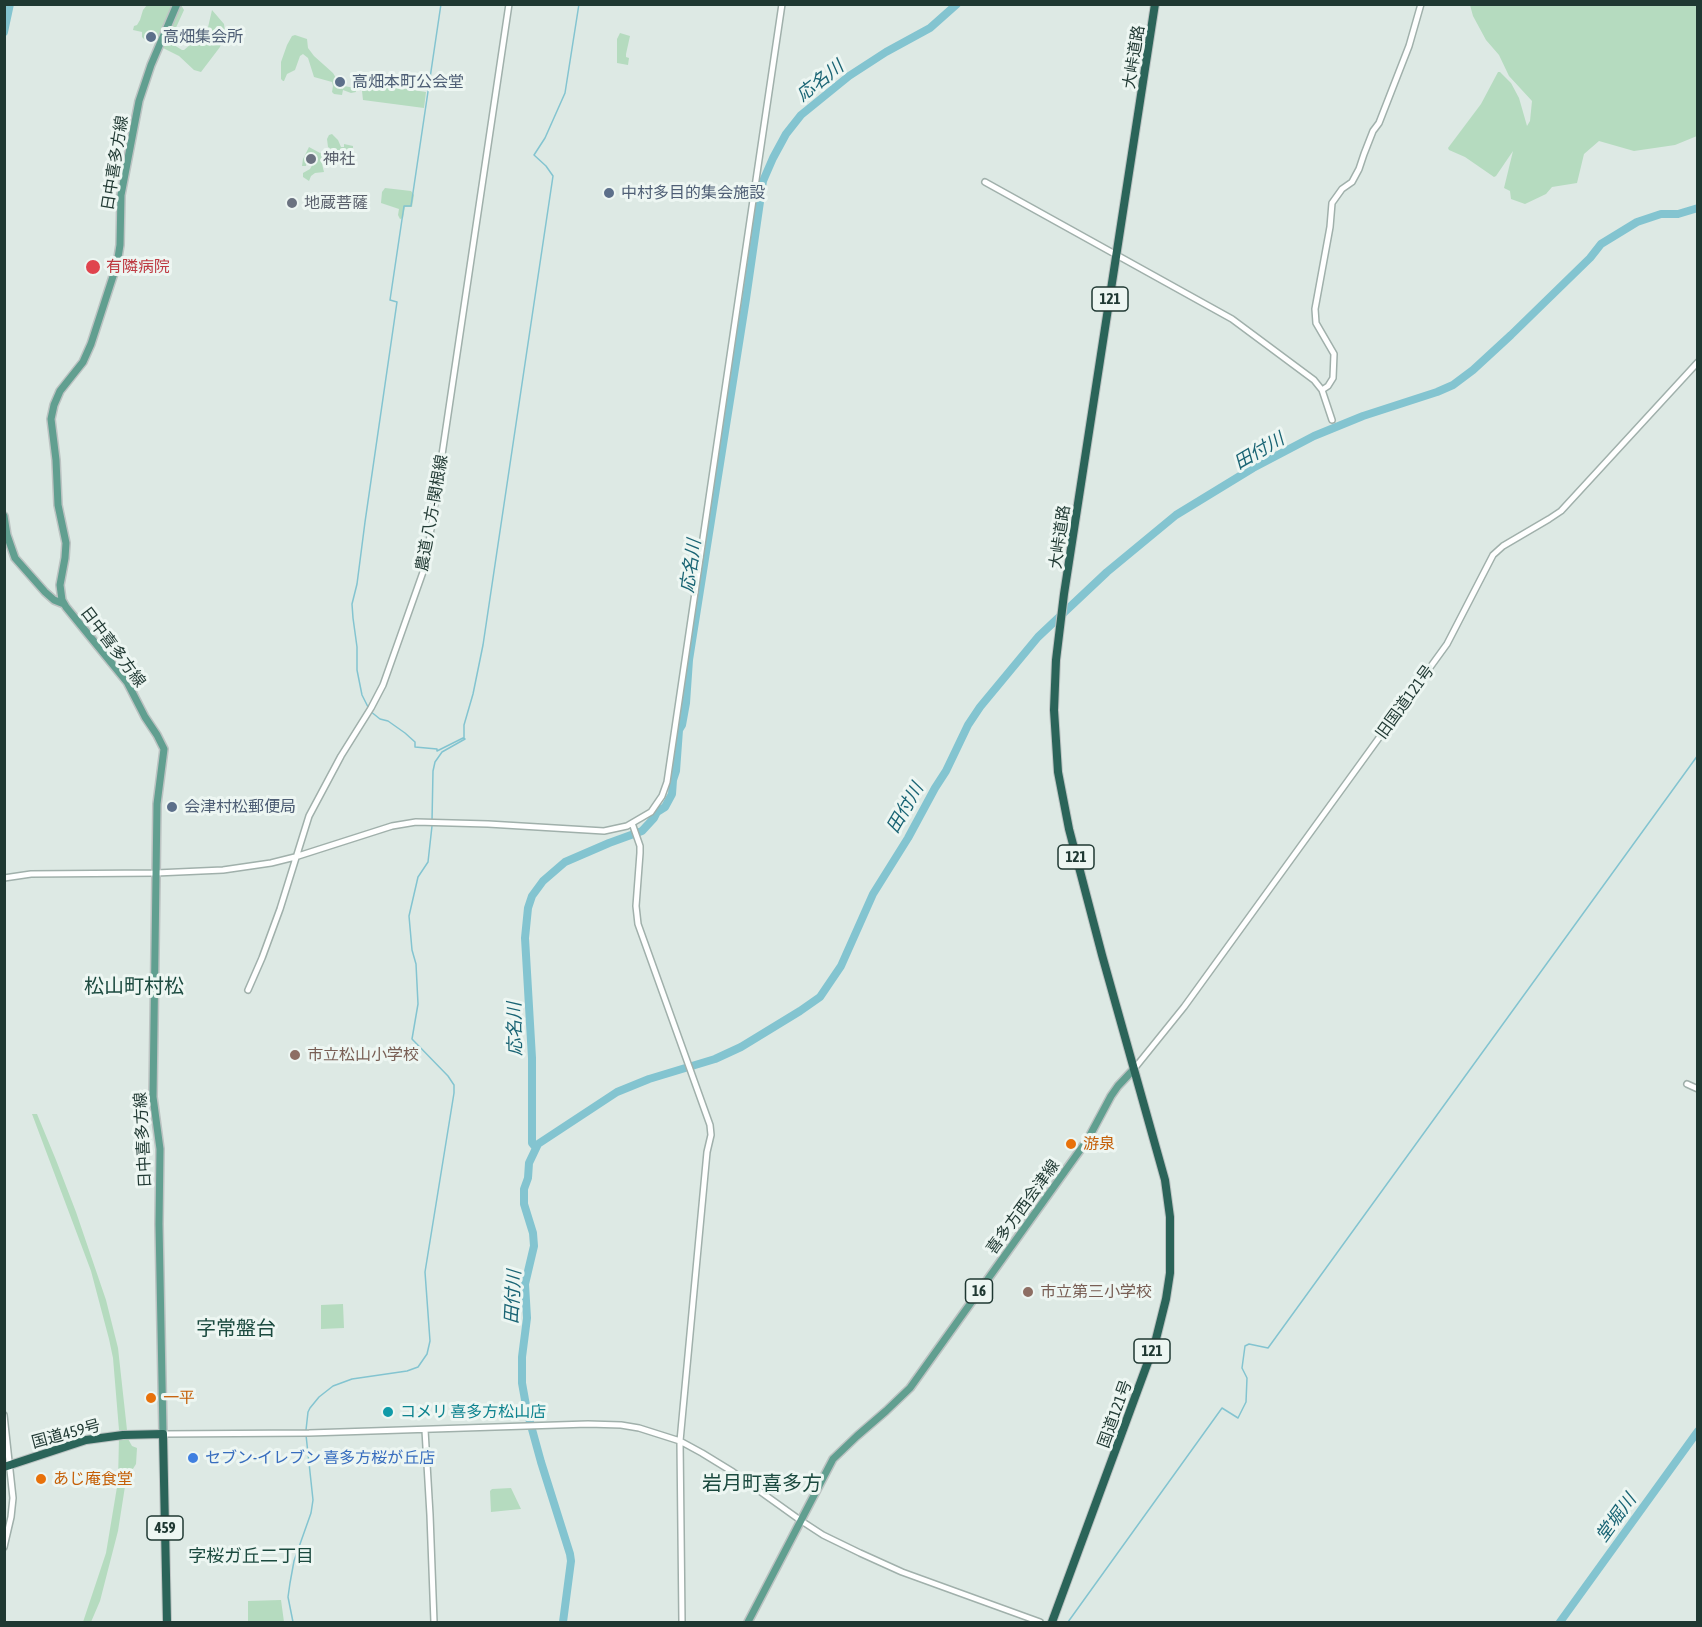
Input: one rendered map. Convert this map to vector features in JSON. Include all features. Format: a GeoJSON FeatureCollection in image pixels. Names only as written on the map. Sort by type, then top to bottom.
{"type":"FeatureCollection","features":[{"type":"Feature","properties":{"kind":"highway","name":"大峠道路"},"geometry":{"type":"LineString","coordinates":[[1134,1069],[1064,806],[1054,730],[1058,639],[1064,594],[1155,4]]}},
{"type":"Feature","properties":{"kind":"highway","name":"国道121号"},"geometry":{"type":"LineString","coordinates":[[1052,1623],[1155,1343],[1168,1288],[1171,1253],[1167,1191],[1134,1069]]}},
{"type":"Feature","properties":{"kind":"highway","name":"国道459号"},"geometry":{"type":"LineString","coordinates":[[7,1466],[86,1440],[123,1435],[163,1434]]}},
{"type":"Feature","properties":{"kind":"highway","name":"459"},"geometry":{"type":"LineString","coordinates":[[163,1434],[167,1623]]}},
{"type":"Feature","properties":{"kind":"main road","name":"日中喜多方線"},"geometry":{"type":"LineString","coordinates":[[163,1434],[160,1149],[153,1098],[156,804],[164,754],[162,745],[127,682],[64,604],[61,596],[60,585],[66,543],[57,496],[56,460],[51,426],[52,414],[60,391],[83,362],[89,350],[117,264],[120,245],[121,195],[139,101],[150,65],[177,4]]}},
{"type":"Feature","properties":{"kind":"main road"},"geometry":{"type":"LineString","coordinates":[[4,516],[6,535],[15,558],[45,592],[54,600],[64,604]]}},
{"type":"Feature","properties":{"kind":"main road","name":"喜多方西会津線"},"geometry":{"type":"LineString","coordinates":[[748,1623],[833,1459],[910,1388],[1088,1139],[1118,1086],[1134,1069]]}},
{"type":"Feature","properties":{"kind":"street","name":"農道 八方-関根線"},"geometry":{"type":"LineString","coordinates":[[248,990],[280,909],[309,816],[383,685],[423,572],[509,4]]}},
{"type":"Feature","properties":{"kind":"street"},"geometry":{"type":"LineString","coordinates":[[4,878],[31,874],[223,870],[271,863],[392,826],[416,822],[597,831],[632,826],[651,812],[657,805],[667,782],[782,4]]}},
{"type":"Feature","properties":{"kind":"street"},"geometry":{"type":"LineString","coordinates":[[1322,390],[1333,378],[1334,354],[1316,323],[1315,309],[1330,227],[1332,203],[1342,189],[1352,182],[1359,169],[1409,46],[1421,4]]}},
{"type":"Feature","properties":{"kind":"street"},"geometry":{"type":"LineString","coordinates":[[985,182],[1232,319],[1314,380],[1322,390],[1332,420]]}},
{"type":"Feature","properties":{"kind":"street","name":"旧国道121号"},"geometry":{"type":"LineString","coordinates":[[1134,1069],[1184,1007],[1447,644],[1492,555],[1561,511],[1698,362]]}},
{"type":"Feature","properties":{"kind":"street"},"geometry":{"type":"LineString","coordinates":[[632,826],[640,853],[636,906],[638,924],[710,1125],[711,1135],[707,1152],[680,1441],[682,1623]]}},
{"type":"Feature","properties":{"kind":"street"},"geometry":{"type":"LineString","coordinates":[[1687,1084],[1698,1089]]}},
{"type":"Feature","properties":{"kind":"street"},"geometry":{"type":"LineString","coordinates":[[4,1415],[7,1466],[13,1498],[4,1547]]}},
{"type":"Feature","properties":{"kind":"street"},"geometry":{"type":"LineString","coordinates":[[163,1434],[425,1430],[588,1424],[621,1425],[650,1431],[680,1441],[702,1453],[823,1535],[902,1572],[1040,1623]]}},
{"type":"Feature","properties":{"kind":"street"},"geometry":{"type":"LineString","coordinates":[[425,1430],[434,1623]]}},
{"type":"Feature","properties":{"kind":"green space"},"geometry":{"type":"Polygon","coordinates":[[[147,5],[172,5],[172,10],[158,36],[148,33],[145,40],[142,32],[133,30],[147,5]]]}},
{"type":"Feature","properties":{"kind":"green space"},"geometry":{"type":"Polygon","coordinates":[[[181,5],[184,10],[172,40],[174,45],[182,50],[191,44],[198,43],[206,36],[212,10],[224,24],[225,32],[220,47],[201,72],[194,70],[179,56],[163,48],[161,44],[181,5]]]}},
{"type":"Feature","properties":{"kind":"green space"},"geometry":{"type":"Polygon","coordinates":[[[1470,5],[1697,5],[1697,136],[1675,145],[1634,151],[1599,141],[1584,154],[1577,183],[1552,187],[1546,194],[1525,204],[1511,199],[1510,191],[1504,188],[1513,151],[1494,177],[1448,148],[1481,104],[1498,72],[1511,83],[1519,98],[1527,126],[1530,121],[1532,101],[1509,76],[1499,55],[1486,40],[1473,16],[1470,5]]]}},
{"type":"Feature","properties":{"kind":"green space"},"geometry":{"type":"Polygon","coordinates":[[[620,33],[630,36],[626,54],[629,58],[628,65],[617,63],[617,39],[620,33]]]}},
{"type":"Feature","properties":{"kind":"green space"},"geometry":{"type":"Polygon","coordinates":[[[295,35],[307,39],[308,48],[333,73],[336,85],[343,89],[344,86],[355,88],[356,92],[343,90],[342,95],[334,94],[332,82],[314,77],[308,58],[303,54],[295,70],[287,74],[283,81],[281,62],[287,45],[295,35]]]}},
{"type":"Feature","properties":{"kind":"green space"},"geometry":{"type":"Polygon","coordinates":[[[361,82],[426,92],[424,108],[363,100],[361,82]]]}},
{"type":"Feature","properties":{"kind":"green space"},"geometry":{"type":"Polygon","coordinates":[[[332,134],[341,147],[344,147],[344,144],[353,146],[353,148],[349,149],[345,155],[333,154],[328,147],[327,139],[332,134]]]}},
{"type":"Feature","properties":{"kind":"green space"},"geometry":{"type":"Polygon","coordinates":[[[309,147],[320,153],[326,151],[327,153],[322,164],[324,172],[315,173],[309,181],[303,177],[303,173],[310,169],[314,162],[314,155],[308,156],[306,166],[302,166],[309,147]]]}},
{"type":"Feature","properties":{"kind":"green space"},"geometry":{"type":"Polygon","coordinates":[[[385,188],[411,191],[414,195],[412,207],[405,207],[403,218],[400,219],[398,215],[399,209],[381,203],[382,192],[385,188]]]}},
{"type":"Feature","properties":{"kind":"green space"},"geometry":{"type":"Polygon","coordinates":[[[32,1114],[37,1114],[56,1160],[106,1300],[118,1348],[127,1430],[119,1430],[113,1358],[91,1271],[32,1114]]]}},
{"type":"Feature","properties":{"kind":"green space"},"geometry":{"type":"Polygon","coordinates":[[[343,1304],[344,1328],[321,1329],[321,1305],[343,1304]]]}},
{"type":"Feature","properties":{"kind":"green space"},"geometry":{"type":"Polygon","coordinates":[[[119,1437],[127,1437],[132,1446],[137,1448],[136,1464],[126,1480],[118,1531],[100,1601],[91,1622],[83,1622],[106,1553],[118,1481],[119,1437]]]}},
{"type":"Feature","properties":{"kind":"green space"},"geometry":{"type":"Polygon","coordinates":[[[511,1488],[521,1509],[491,1512],[490,1491],[511,1488]]]}},
{"type":"Feature","properties":{"kind":"green space"},"geometry":{"type":"Polygon","coordinates":[[[281,1600],[284,1622],[248,1622],[248,1601],[281,1600]]]}},
{"type":"Feature","properties":{"kind":"waterway"},"geometry":{"type":"LineString","coordinates":[[4,32],[10,4]]}},
{"type":"Feature","properties":{"kind":"waterway"},"geometry":{"type":"LineString","coordinates":[[368,707],[362,695],[357,670],[352,604],[357,584],[397,302],[390,300],[404,206],[411,206],[441,4]]}},
{"type":"Feature","properties":{"kind":"waterway"},"geometry":{"type":"LineString","coordinates":[[464,738],[464,725],[483,645],[553,176],[534,155],[545,138],[565,93],[579,4]]}},
{"type":"Feature","properties":{"kind":"waterway","name":"応名川"},"geometry":{"type":"LineString","coordinates":[[536,1148],[532,1143],[532,1058],[525,938],[528,908],[532,896],[543,881],[565,862],[642,831],[657,812],[665,807],[672,794],[679,730],[686,703],[689,660],[763,181],[786,134],[801,115],[849,76],[930,28],[957,4]]}},
{"type":"Feature","properties":{"kind":"waterway","name":"田付川"},"geometry":{"type":"LineString","coordinates":[[563,1622],[570,1554],[541,1462],[522,1383],[522,1357],[527,1318],[525,1284],[534,1246],[533,1233],[524,1204],[524,1189],[528,1178],[529,1163],[538,1144],[617,1092],[649,1079],[715,1059],[741,1047],[820,997],[841,966],[873,894],[908,838],[946,771],[968,725],[980,707],[1038,637],[1107,572],[1176,515],[1253,468],[1314,436],[1363,416],[1453,385],[1511,335],[1590,258],[1601,244],[1637,222],[1661,214],[1678,214],[1698,208]]}},
{"type":"Feature","properties":{"kind":"waterway"},"geometry":{"type":"LineString","coordinates":[[370,711],[405,733],[415,742],[415,747],[437,749],[437,751],[465,739]]}},
{"type":"Feature","properties":{"kind":"waterway"},"geometry":{"type":"LineString","coordinates":[[432,821],[435,762],[442,752],[465,739]]}},
{"type":"Feature","properties":{"kind":"waterway"},"geometry":{"type":"LineString","coordinates":[[1068,1622],[1222,1408],[1238,1418],[1246,1402],[1247,1378],[1242,1368],[1245,1346],[1249,1344],[1268,1348],[1698,755]]}},
{"type":"Feature","properties":{"kind":"waterway"},"geometry":{"type":"LineString","coordinates":[[306,1430],[310,1408],[333,1386],[352,1379],[407,1371],[418,1367],[427,1354],[430,1341],[425,1272],[454,1093],[454,1085],[448,1076],[412,1039],[418,1004],[416,964],[412,950],[409,916],[418,877],[428,862],[432,826]]}},
{"type":"Feature","properties":{"kind":"waterway","name":"堂堀川"},"geometry":{"type":"LineString","coordinates":[[1560,1622],[1698,1431]]}},
{"type":"Feature","properties":{"kind":"waterway"},"geometry":{"type":"LineString","coordinates":[[293,1622],[288,1597],[290,1583],[294,1561],[311,1513],[313,1500],[306,1435]]}},
{"type":"Feature","properties":{"kind":"place","name":"高畑集会所"},"geometry":{"type":"Point","coordinates":[151,37]}},
{"type":"Feature","properties":{"kind":"place","name":"高畑本町公会堂"},"geometry":{"type":"Point","coordinates":[340,82]}},
{"type":"Feature","properties":{"kind":"place","name":"神社"},"geometry":{"type":"Point","coordinates":[311,159]}},
{"type":"Feature","properties":{"kind":"place","name":"中村多目的集会施設"},"geometry":{"type":"Point","coordinates":[609,193]}},
{"type":"Feature","properties":{"kind":"place","name":"地蔵菩薩"},"geometry":{"type":"Point","coordinates":[292,203]}},
{"type":"Feature","properties":{"kind":"place","name":"有隣病院"},"geometry":{"type":"Point","coordinates":[93,267]}},
{"type":"Feature","properties":{"kind":"place","name":"会津村松郵便局"},"geometry":{"type":"Point","coordinates":[172,807]}},
{"type":"Feature","properties":{"kind":"place","name":"市立松山小学校"},"geometry":{"type":"Point","coordinates":[295,1055]}},
{"type":"Feature","properties":{"kind":"place","name":"游泉"},"geometry":{"type":"Point","coordinates":[1071,1144]}},
{"type":"Feature","properties":{"kind":"place","name":"市立第三小学校"},"geometry":{"type":"Point","coordinates":[1028,1292]}},
{"type":"Feature","properties":{"kind":"place","name":"一平"},"geometry":{"type":"Point","coordinates":[151,1398]}},
{"type":"Feature","properties":{"kind":"place","name":"コメリ 喜多方松山店"},"geometry":{"type":"Point","coordinates":[388,1412]}},
{"type":"Feature","properties":{"kind":"place","name":"セブン-イレブン 喜多方桜が丘店"},"geometry":{"type":"Point","coordinates":[193,1458]}},
{"type":"Feature","properties":{"kind":"place","name":"あじ庵食堂"},"geometry":{"type":"Point","coordinates":[41,1479]}},
{"type":"Feature","properties":{"kind":"district","name":"松山町村松"},"geometry":{"type":"Point","coordinates":[134,987]}},
{"type":"Feature","properties":{"kind":"district","name":"字常盤台"},"geometry":{"type":"Point","coordinates":[236,1329]}},
{"type":"Feature","properties":{"kind":"district","name":"岩月町喜多方"},"geometry":{"type":"Point","coordinates":[762,1484]}},
{"type":"Feature","properties":{"kind":"district","name":"字桜ガ丘二丁目"},"geometry":{"type":"Point","coordinates":[251,1556]}}]}
